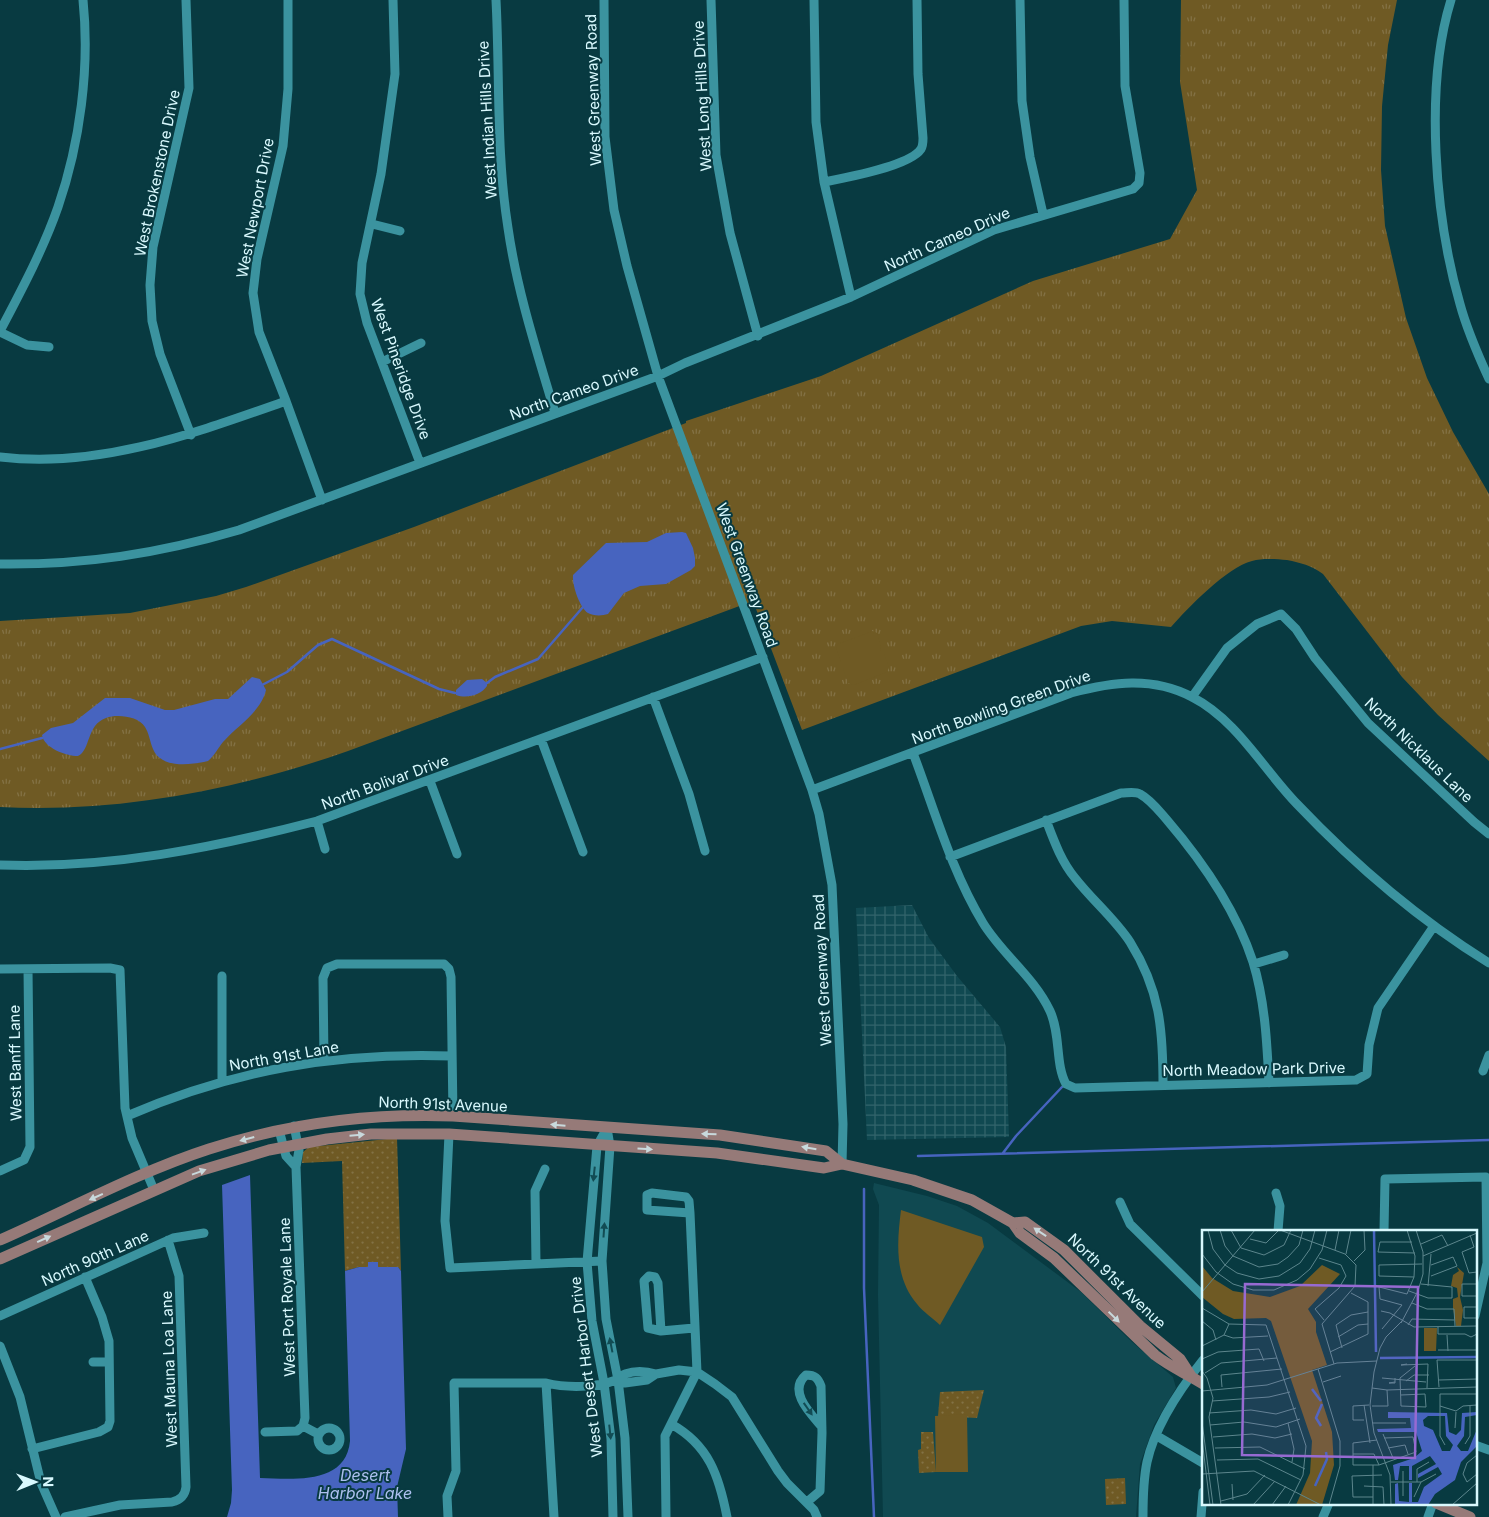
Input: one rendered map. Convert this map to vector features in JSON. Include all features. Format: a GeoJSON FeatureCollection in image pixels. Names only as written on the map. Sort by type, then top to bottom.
{"type":"FeatureCollection","features":[{"type":"Feature","properties":{"kind":"main road","name":"North 91st Avenue"},"geometry":{"type":"LineString","coordinates":[[0,1240],[147,1174],[210,1149],[294,1126],[359,1117],[453,1116],[747,1138],[826,1151],[842,1164]]}},
{"type":"Feature","properties":{"kind":"main road","name":"North 91st Avenue"},"geometry":{"type":"LineString","coordinates":[[0,1259],[154,1190],[227,1162],[298,1144],[363,1135],[449,1134],[745,1155],[824,1168],[842,1164],[875,1170],[956,1194],[1013,1223],[1020,1233],[1054,1258],[1155,1355],[1174,1369],[1191,1376],[1202,1383]]}},
{"type":"Feature","properties":{"kind":"main road","name":"North 91st Avenue"},"geometry":{"type":"LineString","coordinates":[[1013,1223],[1025,1222],[1064,1250],[1140,1326],[1180,1359],[1191,1376]]}},
{"type":"Feature","properties":{"kind":"main road"},"geometry":{"type":"LineString","coordinates":[[1080,1282],[1088,1273]]}},
{"type":"Feature","properties":{"kind":"main road"},"geometry":{"type":"LineString","coordinates":[[1438,1504],[1470,1517]]}},
{"type":"Feature","properties":{"kind":"street"},"geometry":{"type":"LineString","coordinates":[[49,346],[27,345],[0,332],[35,263],[58,207],[71,160],[80,111],[83,72],[83,0]]}},
{"type":"Feature","properties":{"kind":"street","name":"West Brokenstone Drive"},"geometry":{"type":"LineString","coordinates":[[186,0],[188,88],[153,247],[150,285],[152,320],[160,354],[191,435]]}},
{"type":"Feature","properties":{"kind":"street","name":"West Newport Drive"},"geometry":{"type":"LineString","coordinates":[[288,0],[288,89],[283,146],[257,259],[252,293],[259,332],[322,500]]}},
{"type":"Feature","properties":{"kind":"street","name":"West Pineridge Drive"},"geometry":{"type":"LineString","coordinates":[[393,0],[394,74],[381,174],[372,224],[362,263],[360,294],[367,323],[420,463]]}},
{"type":"Feature","properties":{"kind":"street","name":"West Indian Hills Drive"},"geometry":{"type":"LineString","coordinates":[[496,0],[500,149],[508,228],[528,323],[555,413]]}},
{"type":"Feature","properties":{"kind":"street","name":"West Greenway Road"},"geometry":{"type":"LineString","coordinates":[[604,0],[606,137],[614,210],[627,266],[658,376],[812,790],[819,814],[832,885],[843,1126],[842,1164]]}},
{"type":"Feature","properties":{"kind":"street","name":"West Long Hills Drive"},"geometry":{"type":"LineString","coordinates":[[711,0],[716,154],[730,233],[758,336]]}},
{"type":"Feature","properties":{"kind":"street"},"geometry":{"type":"LineString","coordinates":[[814,0],[816,122],[824,182],[851,297]]}},
{"type":"Feature","properties":{"kind":"street"},"geometry":{"type":"LineString","coordinates":[[824,182],[876,171],[915,155],[922,148],[924,138],[918,74],[917,0]]}},
{"type":"Feature","properties":{"kind":"street"},"geometry":{"type":"LineString","coordinates":[[1020,0],[1022,102],[1030,157],[1043,214]]}},
{"type":"Feature","properties":{"kind":"street","name":"North Cameo Drive"},"geometry":{"type":"LineString","coordinates":[[0,564],[92,562],[197,543],[239,530],[658,376],[685,363],[758,336],[851,297],[994,230],[1133,189],[1139,184],[1140,173],[1125,86],[1124,0]]}},
{"type":"Feature","properties":{"kind":"street"},"geometry":{"type":"LineString","coordinates":[[1451,0],[1438,71],[1436,131],[1440,210],[1460,305],[1489,379]]}},
{"type":"Feature","properties":{"kind":"street"},"geometry":{"type":"LineString","coordinates":[[372,224],[400,231]]}},
{"type":"Feature","properties":{"kind":"street"},"geometry":{"type":"LineString","coordinates":[[382,362],[422,343]]}},
{"type":"Feature","properties":{"kind":"street"},"geometry":{"type":"LineString","coordinates":[[0,457],[60,459],[117,452],[191,435],[286,401]]}},
{"type":"Feature","properties":{"kind":"street","name":"North Nicklaus Lane"},"geometry":{"type":"LineString","coordinates":[[1192,697],[1227,648],[1257,624],[1281,614],[1296,629],[1315,658],[1368,723],[1489,834]]}},
{"type":"Feature","properties":{"kind":"street","name":"North Bolivar Drive"},"geometry":{"type":"LineString","coordinates":[[0,865],[137,859],[244,840],[317,821],[763,657]]}},
{"type":"Feature","properties":{"kind":"street","name":"North Bowling Green Drive"},"geometry":{"type":"LineString","coordinates":[[812,790],[1071,694],[1104,684],[1146,683],[1192,697],[1226,721],[1296,803],[1330,838],[1382,885],[1434,926],[1489,963]]}},
{"type":"Feature","properties":{"kind":"street"},"geometry":{"type":"LineString","coordinates":[[653,698],[689,794],[705,850]]}},
{"type":"Feature","properties":{"kind":"street"},"geometry":{"type":"LineString","coordinates":[[541,739],[583,852]]}},
{"type":"Feature","properties":{"kind":"street"},"geometry":{"type":"LineString","coordinates":[[914,753],[950,857],[1121,793],[1138,793],[1149,800],[1176,830],[1215,883],[1242,932],[1254,964],[1267,1038],[1269,1083]]}},
{"type":"Feature","properties":{"kind":"street"},"geometry":{"type":"LineString","coordinates":[[430,781],[457,854]]}},
{"type":"Feature","properties":{"kind":"street"},"geometry":{"type":"LineString","coordinates":[[1046,820],[1060,856],[1074,878],[1129,941],[1156,996],[1163,1038],[1163,1084]]}},
{"type":"Feature","properties":{"kind":"street"},"geometry":{"type":"LineString","coordinates":[[317,821],[326,849]]}},
{"type":"Feature","properties":{"kind":"street","name":"North Meadow Park Drive"},"geometry":{"type":"LineString","coordinates":[[950,857],[965,891],[991,935],[1038,990],[1050,1012],[1058,1040],[1060,1075],[1066,1084],[1075,1088],[1356,1080],[1366,1074],[1369,1044],[1378,1008],[1434,926]]}},
{"type":"Feature","properties":{"kind":"street"},"geometry":{"type":"LineString","coordinates":[[1254,964],[1284,955]]}},
{"type":"Feature","properties":{"kind":"street"},"geometry":{"type":"LineString","coordinates":[[324,1060],[323,978],[327,968],[337,964],[437,963],[447,966],[451,977],[453,1116]]}},
{"type":"Feature","properties":{"kind":"street"},"geometry":{"type":"LineString","coordinates":[[0,969],[110,968],[120,970],[123,1083],[126,1116],[132,1138],[154,1190]]}},
{"type":"Feature","properties":{"kind":"street","name":"West Banff Lane"},"geometry":{"type":"LineString","coordinates":[[0,1171],[27,1157],[30,1148],[28,969]]}},
{"type":"Feature","properties":{"kind":"street"},"geometry":{"type":"LineString","coordinates":[[222,976],[222,1081]]}},
{"type":"Feature","properties":{"kind":"street","name":"North 91st Lane"},"geometry":{"type":"LineString","coordinates":[[126,1116],[172,1097],[267,1069],[324,1060],[408,1054],[452,1056]]}},
{"type":"Feature","properties":{"kind":"street"},"geometry":{"type":"LineString","coordinates":[[1483,1071],[1489,1055]]}},
{"type":"Feature","properties":{"kind":"street","name":"West Port Royale Lane"},"geometry":{"type":"LineString","coordinates":[[294,1126],[298,1144],[296,1167],[304,1426]]}},
{"type":"Feature","properties":{"kind":"street","name":"West Desert Harbor Drive"},"geometry":{"type":"LineString","coordinates":[[607,1128],[597,1146],[588,1262],[592,1321],[604,1383],[610,1439],[613,1517]]}},
{"type":"Feature","properties":{"kind":"street","name":"West Desert Harbor Drive"},"geometry":{"type":"LineString","coordinates":[[607,1128],[610,1146],[602,1261],[606,1319],[618,1380],[625,1438],[628,1517]]}},
{"type":"Feature","properties":{"kind":"street","name":"West Port Royale Lane"},"geometry":{"type":"LineString","coordinates":[[279,1130],[286,1156],[296,1167]]}},
{"type":"Feature","properties":{"kind":"street"},"geometry":{"type":"LineString","coordinates":[[449,1134],[445,1221],[450,1268],[602,1261]]}},
{"type":"Feature","properties":{"kind":"street"},"geometry":{"type":"LineString","coordinates":[[536,1264],[535,1191],[545,1169]]}},
{"type":"Feature","properties":{"kind":"street"},"geometry":{"type":"LineString","coordinates":[[1384,1230],[1385,1179],[1486,1176],[1487,1263],[1476,1312]]}},
{"type":"Feature","properties":{"kind":"street"},"geometry":{"type":"LineString","coordinates":[[666,1517],[665,1436],[697,1372],[690,1213],[689,1201],[686,1197],[652,1193],[647,1195],[647,1210],[690,1213]]}},
{"type":"Feature","properties":{"kind":"street"},"geometry":{"type":"LineString","coordinates":[[1276,1193],[1280,1206],[1278,1230]]}},
{"type":"Feature","properties":{"kind":"street"},"geometry":{"type":"LineString","coordinates":[[1120,1202],[1130,1224],[1202,1295]]}},
{"type":"Feature","properties":{"kind":"street","name":"North 90th Lane"},"geometry":{"type":"LineString","coordinates":[[0,1316],[168,1240],[182,1235],[204,1233]]}},
{"type":"Feature","properties":{"kind":"street","name":"West Mauna Loa Lane"},"geometry":{"type":"LineString","coordinates":[[66,1517],[120,1505],[172,1502],[182,1497],[186,1487],[180,1276],[168,1240]]}},
{"type":"Feature","properties":{"kind":"street"},"geometry":{"type":"LineString","coordinates":[[661,1330],[658,1283],[655,1277],[649,1276],[644,1281],[648,1328],[661,1330],[694,1328]]}},
{"type":"Feature","properties":{"kind":"street"},"geometry":{"type":"LineString","coordinates":[[32,1448],[99,1432],[108,1426],[111,1416],[109,1341],[102,1317],[85,1278]]}},
{"type":"Feature","properties":{"kind":"street"},"geometry":{"type":"LineString","coordinates":[[0,1346],[20,1397],[41,1483],[56,1517]]}},
{"type":"Feature","properties":{"kind":"street"},"geometry":{"type":"LineString","coordinates":[[1143,1517],[1143,1483],[1147,1461],[1156,1436],[1191,1376],[1202,1361]]}},
{"type":"Feature","properties":{"kind":"street"},"geometry":{"type":"LineString","coordinates":[[93,1362],[109,1362]]}},
{"type":"Feature","properties":{"kind":"street"},"geometry":{"type":"LineString","coordinates":[[448,1517],[447,1496],[456,1471],[454,1383],[546,1383],[557,1386],[604,1383],[618,1380],[624,1374],[646,1371],[656,1374],[679,1370],[697,1372],[732,1397],[786,1484],[807,1502],[817,1517]]}},
{"type":"Feature","properties":{"kind":"street"},"geometry":{"type":"LineString","coordinates":[[807,1502],[820,1491],[822,1427],[819,1380],[814,1375],[806,1376],[800,1383],[798,1390],[801,1399],[822,1427]]}},
{"type":"Feature","properties":{"kind":"street"},"geometry":{"type":"LineString","coordinates":[[546,1383],[554,1517]]}},
{"type":"Feature","properties":{"kind":"street"},"geometry":{"type":"LineString","coordinates":[[671,1424],[688,1434],[699,1444],[722,1490],[727,1517]]}},
{"type":"Feature","properties":{"kind":"street"},"geometry":{"type":"LineString","coordinates":[[265,1432],[297,1431],[304,1426],[318,1434]]}},
{"type":"Feature","properties":{"kind":"street"},"geometry":{"type":"LineString","coordinates":[[1156,1436],[1202,1462]]}},
{"type":"Feature","properties":{"kind":"street"},"geometry":{"type":"LineString","coordinates":[[1476,1445],[1489,1450]]}},
{"type":"Feature","properties":{"kind":"street"},"geometry":{"type":"LineString","coordinates":[[1201,1517],[1202,1504]]}},
{"type":"Feature","properties":{"kind":"street"},"geometry":{"type":"LineString","coordinates":[[1323,1517],[1329,1504]]}},
{"type":"Feature","properties":{"kind":"street"},"geometry":{"type":"LineString","coordinates":[[1428,1517],[1434,1504]]}},
{"type":"Feature","properties":{"kind":"shaded area"},"geometry":{"type":"Polygon","coordinates":[[[912,905],[929,938],[957,976],[1000,1027],[1006,1047],[1009,1137],[867,1140],[856,908],[912,905]]]}},
{"type":"Feature","properties":{"kind":"shaded area"},"geometry":{"type":"Polygon","coordinates":[[[874,1183],[927,1196],[957,1206],[988,1223],[1081,1292],[1132,1342],[1173,1377],[1176,1388],[1154,1425],[1140,1464],[1136,1517],[883,1517],[878,1295],[879,1205],[873,1189],[874,1183]]]}},
{"type":"Feature","properties":{"kind":"green space"},"geometry":{"type":"Polygon","coordinates":[[[1181,0],[1397,0],[1388,45],[1382,106],[1381,170],[1385,226],[1406,318],[1427,378],[1453,432],[1489,494],[1489,761],[1438,715],[1402,677],[1323,574],[1310,566],[1297,562],[1265,559],[1252,561],[1231,571],[1208,589],[1171,627],[1112,621],[1081,626],[802,730],[753,601],[348,751],[263,777],[177,796],[133,802],[44,808],[0,807],[0,621],[130,613],[216,596],[246,587],[414,527],[686,423],[686,421],[821,376],[1033,281],[1170,239],[1197,190],[1180,82],[1181,0]]]}},
{"type":"Feature","properties":{"kind":"green space"},"geometry":{"type":"Polygon","coordinates":[[[873,631],[877,633],[881,647],[880,651],[884,654],[889,667],[887,672],[854,685],[848,683],[843,668],[845,665],[841,662],[836,648],[838,644],[873,631]]]}},
{"type":"Feature","properties":{"kind":"green space"},"geometry":{"type":"Polygon","coordinates":[[[397,1138],[401,1271],[398,1267],[378,1267],[377,1262],[368,1262],[368,1267],[359,1267],[345,1271],[342,1161],[302,1163],[303,1152],[309,1147],[397,1138]]]}},
{"type":"Feature","properties":{"kind":"green space"},"geometry":{"type":"Polygon","coordinates":[[[901,1210],[982,1237],[984,1247],[940,1325],[919,1307],[904,1282],[898,1247],[901,1210]]]}},
{"type":"Feature","properties":{"kind":"green space"},"geometry":{"type":"Polygon","coordinates":[[[984,1390],[977,1418],[938,1416],[940,1392],[984,1390]]]}},
{"type":"Feature","properties":{"kind":"green space"},"geometry":{"type":"Polygon","coordinates":[[[967,1414],[968,1472],[936,1472],[935,1416],[967,1414]]]}},
{"type":"Feature","properties":{"kind":"green space"},"geometry":{"type":"Polygon","coordinates":[[[921,1432],[933,1432],[936,1472],[919,1473],[918,1450],[921,1449],[921,1432]]]}},
{"type":"Feature","properties":{"kind":"green space"},"geometry":{"type":"Polygon","coordinates":[[[1125,1478],[1126,1504],[1106,1505],[1105,1479],[1125,1478]]]}},
{"type":"Feature","properties":{"kind":"water"},"geometry":{"type":"Polygon","coordinates":[[[666,533],[686,533],[693,548],[695,566],[691,570],[666,584],[640,586],[624,593],[608,614],[595,615],[585,610],[577,595],[573,575],[606,543],[647,542],[666,533]]]}},
{"type":"Feature","properties":{"kind":"water"},"geometry":{"type":"Polygon","coordinates":[[[252,677],[260,679],[266,690],[263,698],[254,712],[223,742],[208,761],[193,764],[177,764],[163,760],[153,749],[148,732],[142,723],[132,718],[121,716],[106,718],[100,721],[95,726],[85,749],[78,756],[68,755],[56,750],[47,744],[42,735],[51,728],[73,723],[105,698],[130,698],[165,710],[174,710],[215,699],[228,699],[252,677]]]}},
{"type":"Feature","properties":{"kind":"water"},"geometry":{"type":"Polygon","coordinates":[[[482,679],[487,683],[487,686],[481,692],[469,696],[456,695],[456,690],[467,680],[482,679]]]}},
{"type":"Feature","properties":{"kind":"water","name":"Desert Harbor Lake"},"geometry":{"type":"Polygon","coordinates":[[[250,1175],[260,1478],[287,1479],[316,1476],[328,1472],[339,1465],[346,1455],[350,1441],[345,1271],[359,1267],[368,1267],[368,1262],[378,1262],[378,1267],[398,1267],[401,1271],[406,1449],[397,1487],[398,1517],[227,1517],[232,1490],[222,1185],[250,1175]]]}},
{"type":"Feature","properties":{"kind":"waterway"},"geometry":{"type":"LineString","coordinates":[[487,683],[495,677],[538,659],[583,607]]}},
{"type":"Feature","properties":{"kind":"waterway"},"geometry":{"type":"LineString","coordinates":[[262,685],[287,672],[318,645],[332,639],[439,689],[455,693]]}},
{"type":"Feature","properties":{"kind":"waterway"},"geometry":{"type":"LineString","coordinates":[[0,749],[42,738]]}},
{"type":"Feature","properties":{"kind":"waterway"},"geometry":{"type":"LineString","coordinates":[[1003,1153],[1016,1136],[1062,1087]]}},
{"type":"Feature","properties":{"kind":"waterway"},"geometry":{"type":"LineString","coordinates":[[918,1156],[1489,1140]]}},
{"type":"Feature","properties":{"kind":"waterway"},"geometry":{"type":"LineString","coordinates":[[864,1189],[864,1288],[874,1517]]}}]}
